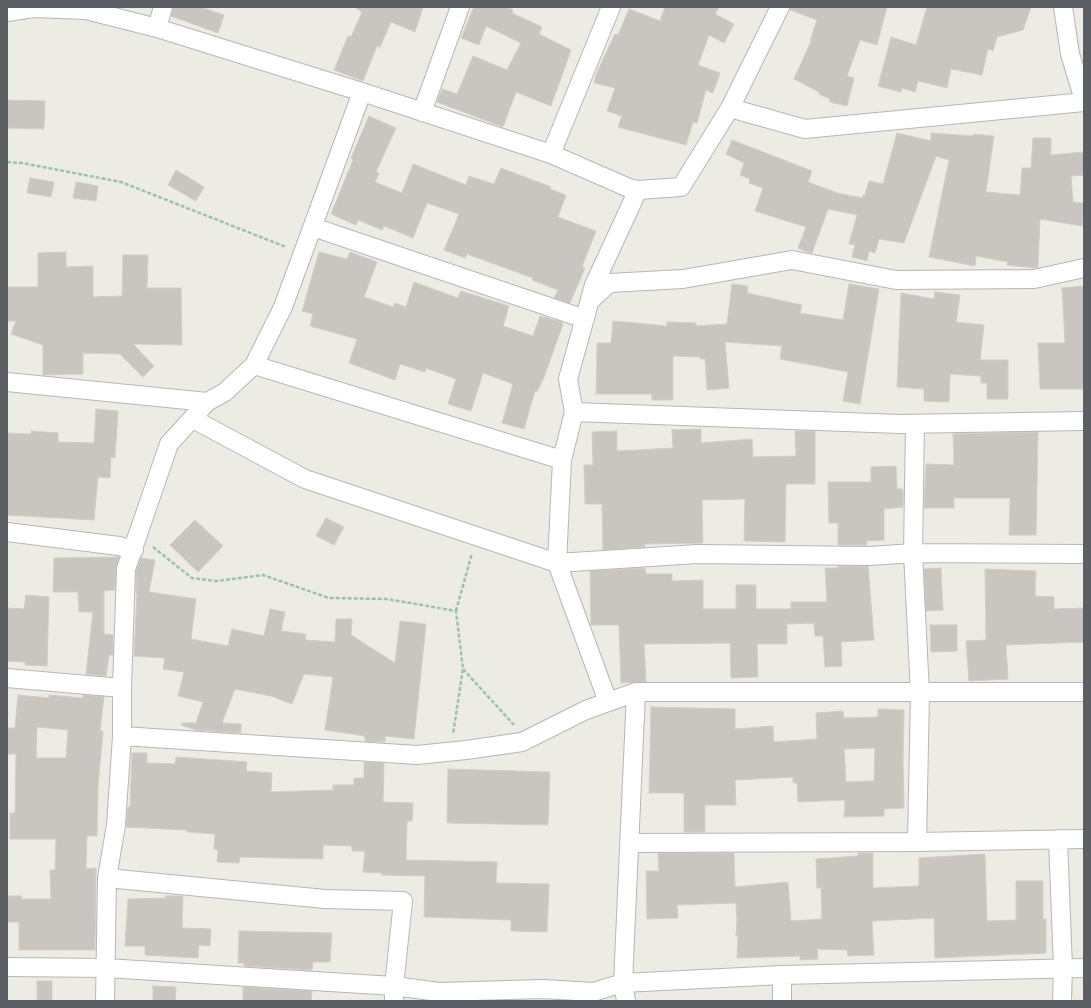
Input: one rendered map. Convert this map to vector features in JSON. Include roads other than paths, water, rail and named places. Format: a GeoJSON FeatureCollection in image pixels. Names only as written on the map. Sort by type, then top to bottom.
{"type":"FeatureCollection","features":[{"type":"Feature","properties":{"kind":"street"},"geometry":{"type":"LineString","coordinates":[[157,28],[163,7]]}},
{"type":"Feature","properties":{"kind":"street"},"geometry":{"type":"LineString","coordinates":[[422,112],[460,7]]}},
{"type":"Feature","properties":{"kind":"street"},"geometry":{"type":"LineString","coordinates":[[551,154],[611,7]]}},
{"type":"Feature","properties":{"kind":"street"},"geometry":{"type":"LineString","coordinates":[[7,12],[34,8],[86,10],[157,28],[362,92],[551,154],[629,188],[638,190],[681,187],[730,108],[780,7]]}},
{"type":"Feature","properties":{"kind":"street"},"geometry":{"type":"LineString","coordinates":[[730,108],[805,129],[1084,101],[1070,54],[1063,7]]}},
{"type":"Feature","properties":{"kind":"street"},"geometry":{"type":"LineString","coordinates":[[105,1001],[107,878],[116,825],[122,736],[126,569],[169,444],[208,402],[225,392],[254,365],[283,307],[362,92]]}},
{"type":"Feature","properties":{"kind":"street"},"geometry":{"type":"LineString","coordinates":[[608,702],[557,563],[562,460],[574,412],[568,379],[594,285],[638,190]]}},
{"type":"Feature","properties":{"kind":"street"},"geometry":{"type":"LineString","coordinates":[[313,227],[587,311]]}},
{"type":"Feature","properties":{"kind":"street"},"geometry":{"type":"LineString","coordinates":[[587,311],[609,283],[683,279],[792,260],[896,280],[1034,279],[1084,268]]}},
{"type":"Feature","properties":{"kind":"street"},"geometry":{"type":"LineString","coordinates":[[254,365],[562,460]]}},
{"type":"Feature","properties":{"kind":"street"},"geometry":{"type":"LineString","coordinates":[[7,382],[208,402]]}},
{"type":"Feature","properties":{"kind":"street"},"geometry":{"type":"LineString","coordinates":[[574,412],[915,424],[1084,421]]}},
{"type":"Feature","properties":{"kind":"street"},"geometry":{"type":"LineString","coordinates":[[193,419],[305,479],[557,563],[697,554],[870,556],[913,554],[1084,554]]}},
{"type":"Feature","properties":{"kind":"street"},"geometry":{"type":"LineString","coordinates":[[915,424],[913,554],[920,694],[917,842]]}},
{"type":"Feature","properties":{"kind":"street"},"geometry":{"type":"LineString","coordinates":[[7,532],[120,546],[136,543]]}},
{"type":"Feature","properties":{"kind":"street"},"geometry":{"type":"LineString","coordinates":[[7,678],[122,688]]}},
{"type":"Feature","properties":{"kind":"street"},"geometry":{"type":"LineString","coordinates":[[122,736],[417,755],[452,752],[522,742],[555,724],[636,692],[920,694],[1084,692]]}},
{"type":"Feature","properties":{"kind":"street"},"geometry":{"type":"LineString","coordinates":[[626,1001],[623,983],[636,692]]}},
{"type":"Feature","properties":{"kind":"street"},"geometry":{"type":"LineString","coordinates":[[1058,839],[1063,968],[1062,1001]]}},
{"type":"Feature","properties":{"kind":"street"},"geometry":{"type":"LineString","coordinates":[[629,843],[917,842],[1084,839]]}},
{"type":"Feature","properties":{"kind":"street"},"geometry":{"type":"LineString","coordinates":[[107,878],[325,899],[403,901],[394,993]]}},
{"type":"Feature","properties":{"kind":"street"},"geometry":{"type":"LineString","coordinates":[[7,968],[106,968],[394,993],[544,989],[593,992],[623,983],[782,975],[1084,968]]}},
{"type":"Feature","properties":{"kind":"street"},"geometry":{"type":"LineString","coordinates":[[782,975],[782,1001]]}}]}
